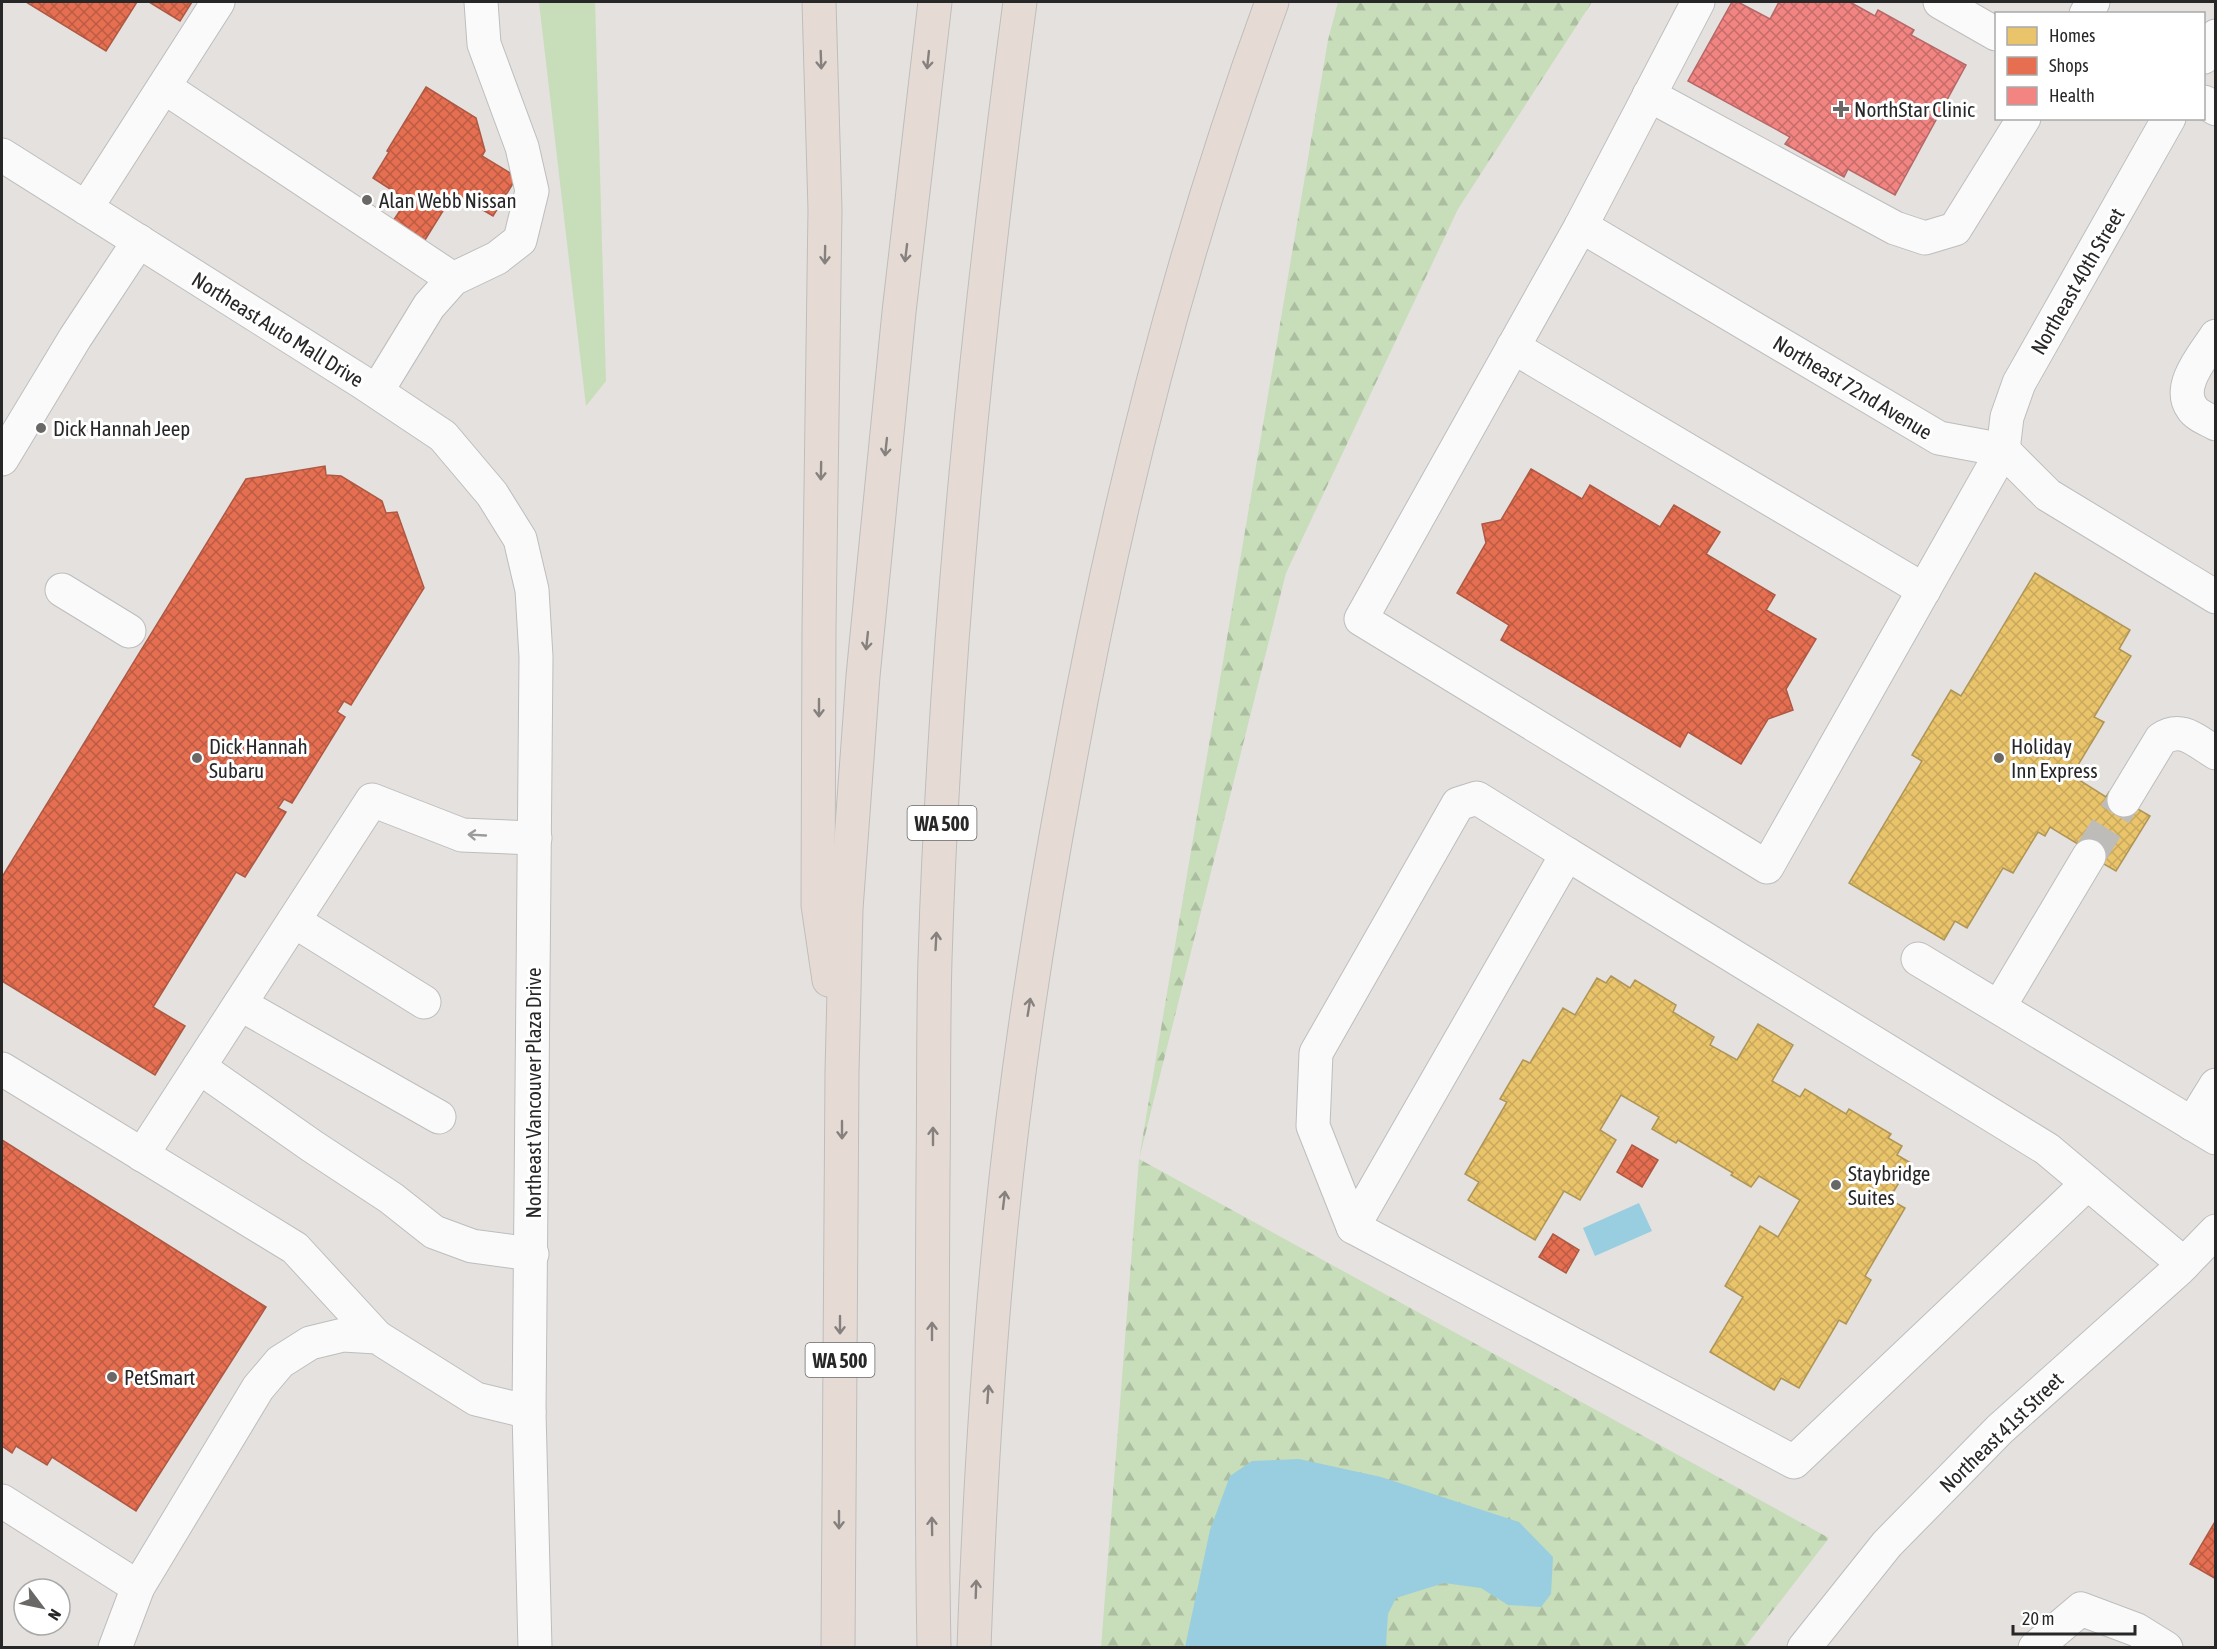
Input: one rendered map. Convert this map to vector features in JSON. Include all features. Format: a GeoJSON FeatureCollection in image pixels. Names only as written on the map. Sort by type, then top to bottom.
{"type":"FeatureCollection","features":[{"type":"Feature","properties":{"kind":"highway"},"geometry":{"type":"LineString","coordinates":[[819,2],[825,210],[818,905],[842,1072]]}},
{"type":"Feature","properties":{"kind":"highway","name":"WA 500"},"geometry":{"type":"LineString","coordinates":[[838,1647],[842,1072],[846,909],[862,687],[899,312],[935,2]]}},
{"type":"Feature","properties":{"kind":"highway","name":"WA 500"},"geometry":{"type":"LineString","coordinates":[[934,1647],[931,1443],[935,960],[957,574],[999,161],[1020,2]]}},
{"type":"Feature","properties":{"kind":"highway"},"geometry":{"type":"LineString","coordinates":[[974,1647],[978,1543],[1001,1227],[1021,1056],[1053,847],[1083,683],[1119,518],[1169,319],[1242,81],[1272,2]]}},
{"type":"Feature","properties":{"kind":"street"},"geometry":{"type":"LineString","coordinates":[[86,208],[218,2]]}},
{"type":"Feature","properties":{"kind":"street"},"geometry":{"type":"LineString","coordinates":[[1698,2],[1581,226],[1361,619],[1767,867],[2003,450],[2048,495],[2216,597]]}},
{"type":"Feature","properties":{"kind":"street"},"geometry":{"type":"LineString","coordinates":[[1940,2],[1995,33]]}},
{"type":"Feature","properties":{"kind":"street"},"geometry":{"type":"LineString","coordinates":[[377,391],[429,306],[453,279],[497,258],[520,240],[532,191],[522,147],[484,44],[476,4]]}},
{"type":"Feature","properties":{"kind":"street"},"geometry":{"type":"LineString","coordinates":[[2205,55],[2216,36]]}},
{"type":"Feature","properties":{"kind":"street"},"geometry":{"type":"LineString","coordinates":[[164,87],[453,279]]}},
{"type":"Feature","properties":{"kind":"street"},"geometry":{"type":"LineString","coordinates":[[1649,95],[1895,228],[1925,238],[1955,229],[2023,120]]}},
{"type":"Feature","properties":{"kind":"street","name":"Northeast 40th Street"},"geometry":{"type":"LineString","coordinates":[[2003,450],[2007,417],[2019,383],[2168,120]]}},
{"type":"Feature","properties":{"kind":"street","name":"Northeast Auto Mall Drive"},"geometry":{"type":"LineString","coordinates":[[2,155],[377,391],[443,436],[492,494],[520,540]]}},
{"type":"Feature","properties":{"kind":"street","name":"Northeast 72nd Avenue"},"geometry":{"type":"LineString","coordinates":[[1581,226],[1939,438],[2003,450]]}},
{"type":"Feature","properties":{"kind":"street"},"geometry":{"type":"LineString","coordinates":[[2,459],[75,338],[139,241]]}},
{"type":"Feature","properties":{"kind":"street"},"geometry":{"type":"LineString","coordinates":[[2216,336],[2189,379],[2187,396],[2192,409],[2216,424]]}},
{"type":"Feature","properties":{"kind":"street"},"geometry":{"type":"LineString","coordinates":[[1513,347],[1924,590]]}},
{"type":"Feature","properties":{"kind":"street","name":"Northeast Vancouver Plaza Drive"},"geometry":{"type":"LineString","coordinates":[[520,540],[532,590],[536,657],[530,1412],[535,1647]]}},
{"type":"Feature","properties":{"kind":"street"},"geometry":{"type":"LineString","coordinates":[[62,590],[129,631]]}},
{"type":"Feature","properties":{"kind":"street"},"geometry":{"type":"LineString","coordinates":[[2124,800],[2161,739],[2171,733],[2182,733],[2216,753]]}},
{"type":"Feature","properties":{"kind":"street"},"geometry":{"type":"LineString","coordinates":[[2088,1183],[1794,1462],[1353,1227],[1313,1126],[1316,1053],[1458,804],[1477,798],[2047,1149],[2088,1183],[2184,1264]]}},
{"type":"Feature","properties":{"kind":"street"},"geometry":{"type":"LineString","coordinates":[[142,1155],[372,800],[462,835],[535,838]]}},
{"type":"Feature","properties":{"kind":"street"},"geometry":{"type":"LineString","coordinates":[[1353,1227],[1567,854]]}},
{"type":"Feature","properties":{"kind":"street"},"geometry":{"type":"LineString","coordinates":[[1999,1007],[2089,856]]}},
{"type":"Feature","properties":{"kind":"street"},"geometry":{"type":"LineString","coordinates":[[294,921],[424,1002]]}},
{"type":"Feature","properties":{"kind":"street"},"geometry":{"type":"LineString","coordinates":[[1918,959],[2204,1131],[2216,1085]]}},
{"type":"Feature","properties":{"kind":"street"},"geometry":{"type":"LineString","coordinates":[[240,1004],[439,1117]]}},
{"type":"Feature","properties":{"kind":"street"},"geometry":{"type":"LineString","coordinates":[[199,1066],[312,1146],[391,1198],[434,1233],[472,1246],[532,1254]]}},
{"type":"Feature","properties":{"kind":"street"},"geometry":{"type":"LineString","coordinates":[[2,1069],[295,1248],[377,1337],[476,1399],[530,1412]]}},
{"type":"Feature","properties":{"kind":"street","name":"Northeast 41st Street"},"geometry":{"type":"LineString","coordinates":[[1804,1647],[1887,1544],[2000,1429],[2184,1264],[2216,1231]]}},
{"type":"Feature","properties":{"kind":"street"},"geometry":{"type":"LineString","coordinates":[[115,1647],[138,1587],[258,1388],[280,1362],[310,1343],[343,1335],[377,1337]]}},
{"type":"Feature","properties":{"kind":"street"},"geometry":{"type":"LineString","coordinates":[[2,1501],[138,1587]]}},
{"type":"Feature","properties":{"kind":"street"},"geometry":{"type":"LineString","coordinates":[[2035,1647],[2081,1609],[2137,1630],[2166,1647]]}},
{"type":"Feature","properties":{"kind":"green space"},"geometry":{"type":"Polygon","coordinates":[[[539,2],[595,2],[606,381],[586,406],[539,2]]]}},
{"type":"Feature","properties":{"kind":"green space"},"geometry":{"type":"Polygon","coordinates":[[[1338,2],[1592,2],[1458,209],[1286,573],[1139,1159],[1328,40],[1338,2]]]}},
{"type":"Feature","properties":{"kind":"green space"},"geometry":{"type":"Polygon","coordinates":[[[1139,1159],[1829,1538],[1745,1647],[1101,1648],[1139,1159]]]}},
{"type":"Feature","properties":{"kind":"water"},"geometry":{"type":"Polygon","coordinates":[[[1639,1203],[1652,1231],[1595,1256],[1583,1228],[1639,1203]]]}},
{"type":"Feature","properties":{"kind":"water"},"geometry":{"type":"Polygon","coordinates":[[[1299,1459],[1381,1477],[1519,1522],[1553,1557],[1551,1594],[1541,1607],[1508,1605],[1481,1588],[1444,1583],[1396,1598],[1388,1614],[1386,1644],[1388,1647],[1185,1647],[1210,1530],[1230,1476],[1252,1461],[1299,1459]]]}},
{"type":"Feature","properties":{"kind":"building: Homes","name":"Holiday Inn Express"},"geometry":{"type":"Polygon","coordinates":[[[2035,573],[2130,630],[2119,649],[2131,656],[2094,717],[2104,722],[2078,765],[2085,770],[2079,780],[2106,797],[2109,792],[2150,816],[2116,871],[2076,848],[2078,844],[2050,827],[2045,836],[2038,832],[2013,873],[2003,868],[1967,928],[1955,921],[1944,940],[1849,883],[1922,761],[1912,755],[1951,690],[1961,696],[2035,573]]]}},
{"type":"Feature","properties":{"kind":"building: Homes","name":"Staybridge Suites"},"geometry":{"type":"Polygon","coordinates":[[[1611,976],[1630,988],[1635,980],[1676,1005],[1673,1012],[1714,1037],[1710,1045],[1737,1060],[1758,1024],[1793,1045],[1772,1081],[1800,1097],[1805,1089],[1846,1114],[1849,1109],[1891,1134],[1888,1138],[1902,1146],[1897,1155],[1911,1163],[1889,1199],[1905,1208],[1865,1276],[1871,1280],[1846,1324],[1839,1320],[1799,1388],[1781,1378],[1774,1390],[1710,1352],[1743,1297],[1725,1286],[1760,1226],[1778,1237],[1800,1200],[1759,1176],[1751,1187],[1731,1175],[1733,1173],[1678,1140],[1676,1143],[1652,1129],[1659,1117],[1621,1095],[1600,1130],[1616,1140],[1580,1200],[1564,1191],[1535,1240],[1468,1200],[1479,1182],[1465,1174],[1507,1102],[1500,1099],[1523,1060],[1530,1063],[1563,1008],[1575,1015],[1597,978],[1606,983],[1611,976]]]}},
{"type":"Feature","properties":{"kind":"building: Shops"},"geometry":{"type":"Polygon","coordinates":[[[26,2],[137,2],[106,51],[26,2]]]}},
{"type":"Feature","properties":{"kind":"building: Shops"},"geometry":{"type":"Polygon","coordinates":[[[149,2],[192,2],[180,21],[149,2]]]}},
{"type":"Feature","properties":{"kind":"building: Shops"},"geometry":{"type":"Polygon","coordinates":[[[426,87],[476,118],[485,151],[482,156],[517,177],[493,216],[454,193],[425,240],[393,221],[407,200],[373,178],[426,87]]]}},
{"type":"Feature","properties":{"kind":"building: Shops","name":"Dick Hannah Subaru"},"geometry":{"type":"Polygon","coordinates":[[[325,466],[326,475],[341,476],[382,501],[386,513],[397,512],[424,588],[351,705],[344,701],[337,712],[345,717],[292,803],[284,799],[278,808],[286,812],[245,877],[236,872],[153,1007],[185,1026],[155,1075],[2,981],[2,877],[246,479],[325,466]]]}},
{"type":"Feature","properties":{"kind":"building: Shops"},"geometry":{"type":"Polygon","coordinates":[[[1531,469],[1582,499],[1590,485],[1660,527],[1674,505],[1720,532],[1706,554],[1775,595],[1766,610],[1816,639],[1786,689],[1793,710],[1768,719],[1741,764],[1688,732],[1680,747],[1501,640],[1509,625],[1457,593],[1486,543],[1482,524],[1501,520],[1531,469]]]}},
{"type":"Feature","properties":{"kind":"building: Shops","name":"PetSmart"},"geometry":{"type":"Polygon","coordinates":[[[2,1140],[266,1307],[136,1511],[52,1457],[47,1465],[16,1446],[12,1453],[2,1446],[2,1140]]]}},
{"type":"Feature","properties":{"kind":"building: Shops"},"geometry":{"type":"Polygon","coordinates":[[[1632,1145],[1658,1160],[1642,1187],[1617,1172],[1632,1145]]]}},
{"type":"Feature","properties":{"kind":"building: Shops"},"geometry":{"type":"Polygon","coordinates":[[[1553,1234],[1579,1250],[1566,1273],[1539,1257],[1553,1234]]]}},
{"type":"Feature","properties":{"kind":"building: Shops"},"geometry":{"type":"Polygon","coordinates":[[[2216,1520],[2216,1579],[2190,1564],[2216,1520]]]}},
{"type":"Feature","properties":{"kind":"building: Health","name":"NorthStar Clinic"},"geometry":{"type":"Polygon","coordinates":[[[1732,2],[1738,2],[1770,19],[1779,2],[1850,2],[1875,16],[1878,10],[1914,30],[1911,35],[1966,65],[1895,195],[1848,169],[1844,177],[1785,144],[1790,137],[1688,81],[1732,2]]]}},
{"type":"Feature","properties":{"kind":"tunnel"},"geometry":{"type":"LineString","coordinates":[[2089,856],[2124,800]]}},
{"type":"Feature","properties":{"kind":"place","name":"NorthStar Clinic"},"geometry":{"type":"Point","coordinates":[1841,109]}},
{"type":"Feature","properties":{"kind":"place","name":"Alan Webb Nissan"},"geometry":{"type":"Point","coordinates":[367,200]}},
{"type":"Feature","properties":{"kind":"place","name":"Dick Hannah Jeep"},"geometry":{"type":"Point","coordinates":[41,428]}},
{"type":"Feature","properties":{"kind":"place","name":"Dick Hannah Subaru"},"geometry":{"type":"Point","coordinates":[197,758]}},
{"type":"Feature","properties":{"kind":"place","name":"Holiday Inn Express"},"geometry":{"type":"Point","coordinates":[1999,758]}},
{"type":"Feature","properties":{"kind":"place","name":"Staybridge Suites"},"geometry":{"type":"Point","coordinates":[1836,1185]}},
{"type":"Feature","properties":{"kind":"place","name":"PetSmart"},"geometry":{"type":"Point","coordinates":[112,1377]}}]}
